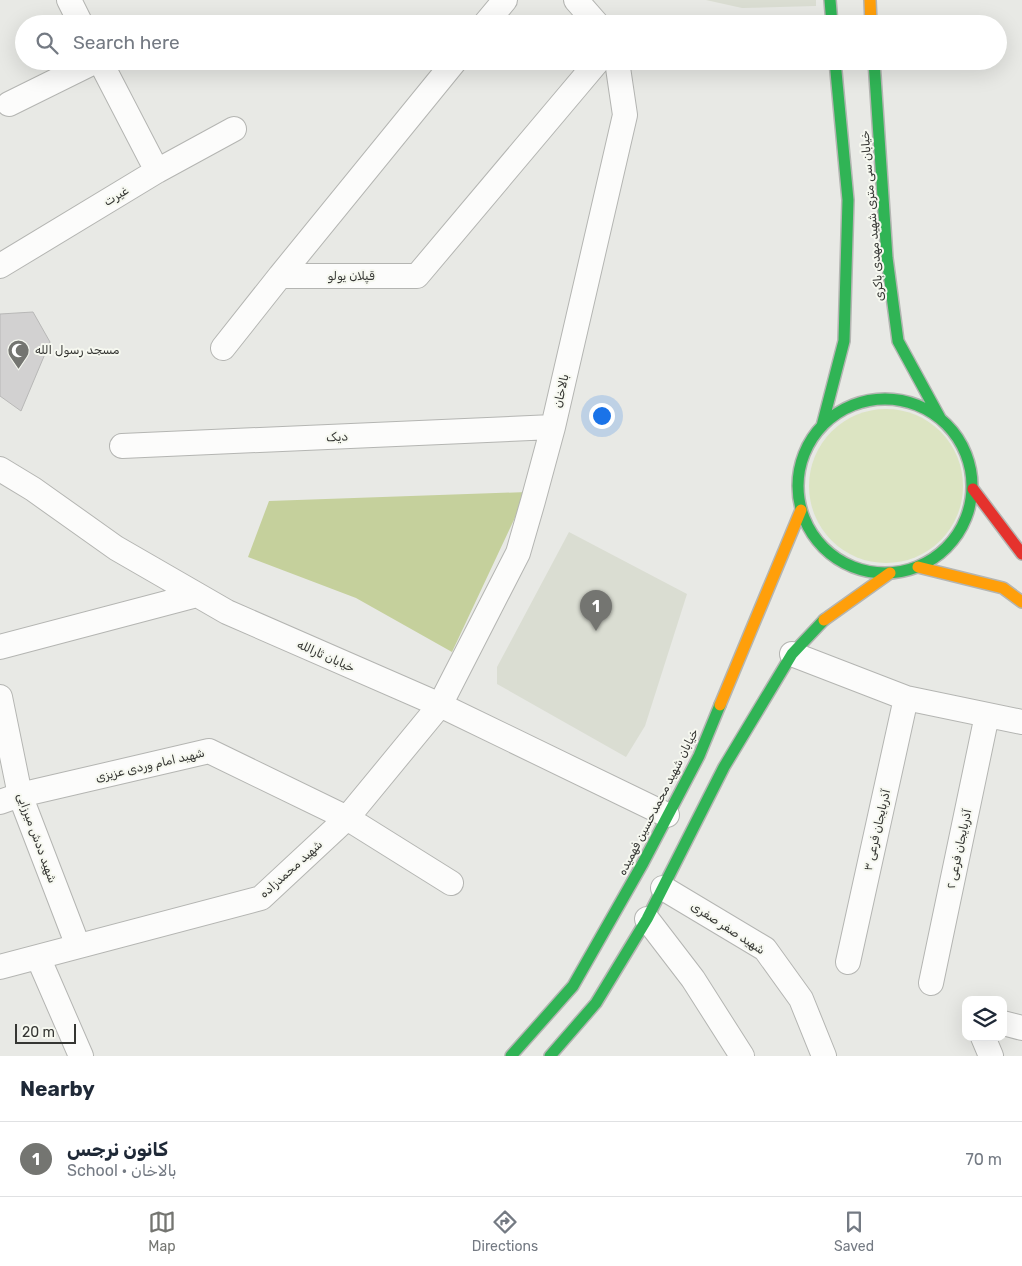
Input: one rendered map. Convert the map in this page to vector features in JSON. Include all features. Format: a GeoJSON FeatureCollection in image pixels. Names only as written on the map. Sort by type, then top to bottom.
{"type":"FeatureCollection","features":[{"type":"Feature","properties":{"kind":"main road"},"geometry":{"type":"LineString","coordinates":[[830,0],[831,15]]}},
{"type":"Feature","properties":{"kind":"main road"},"geometry":{"type":"LineString","coordinates":[[870,0],[871,15]]}},
{"type":"Feature","properties":{"kind":"main road","name":"خیابان سی متری شهید مهدی باکری"},"geometry":{"type":"LineString","coordinates":[[822,426],[844,341],[848,200],[836,70]]}},
{"type":"Feature","properties":{"kind":"main road","name":"خیابان سی متری شهید مهدی باکری"},"geometry":{"type":"LineString","coordinates":[[875,70],[887,258],[898,341],[940,418]]}},
{"type":"Feature","properties":{"kind":"main road"},"geometry":{"type":"LineString","coordinates":[[879,399],[901,400],[922,407],[940,418],[958,438],[969,462],[973,489],[968,514],[957,536],[940,554],[918,567],[890,573],[862,570],[836,558],[814,537],[801,510],[798,480],[802,460],[805,450],[822,426],[838,412],[858,403],[879,399]]}},
{"type":"Feature","properties":{"kind":"main road"},"geometry":{"type":"LineString","coordinates":[[973,489],[1022,554]]}},
{"type":"Feature","properties":{"kind":"main road","name":"خیابان شهید محمدحسین فهمیده"},"geometry":{"type":"LineString","coordinates":[[511,1056],[573,986],[614,916],[698,756],[801,510]]}},
{"type":"Feature","properties":{"kind":"main road"},"geometry":{"type":"LineString","coordinates":[[918,567],[1003,588],[1022,602]]}},
{"type":"Feature","properties":{"kind":"main road"},"geometry":{"type":"LineString","coordinates":[[550,1056],[596,1003],[647,919],[724,767],[792,654],[827,616],[890,573]]}},
{"type":"Feature","properties":{"kind":"street"},"geometry":{"type":"LineString","coordinates":[[69,0],[76,15]]}},
{"type":"Feature","properties":{"kind":"street"},"geometry":{"type":"LineString","coordinates":[[493,15],[505,0]]}},
{"type":"Feature","properties":{"kind":"street"},"geometry":{"type":"LineString","coordinates":[[576,0],[589,15]]}},
{"type":"Feature","properties":{"kind":"street"},"geometry":{"type":"LineString","coordinates":[[9,104],[79,70]]}},
{"type":"Feature","properties":{"kind":"street"},"geometry":{"type":"LineString","coordinates":[[103,70],[157,170]]}},
{"type":"Feature","properties":{"kind":"street"},"geometry":{"type":"LineString","coordinates":[[223,348],[448,70]]}},
{"type":"Feature","properties":{"kind":"street","name":"قپلان یولو"},"geometry":{"type":"LineString","coordinates":[[280,276],[417,276],[590,70]]}},
{"type":"Feature","properties":{"kind":"street","name":"بالاخان"},"geometry":{"type":"LineString","coordinates":[[440,705],[518,552],[553,427],[625,115],[618,70]]}},
{"type":"Feature","properties":{"kind":"street","name":"غیرت"},"geometry":{"type":"LineString","coordinates":[[0,266],[157,170],[234,129]]}},
{"type":"Feature","properties":{"kind":"street","name":"دیک"},"geometry":{"type":"LineString","coordinates":[[122,446],[553,427]]}},
{"type":"Feature","properties":{"kind":"street","name":"خیابان ثارالله"},"geometry":{"type":"LineString","coordinates":[[0,469],[116,548],[227,612],[440,705],[667,815]]}},
{"type":"Feature","properties":{"kind":"street"},"geometry":{"type":"LineString","coordinates":[[0,647],[197,595]]}},
{"type":"Feature","properties":{"kind":"street"},"geometry":{"type":"LineString","coordinates":[[792,654],[906,698],[1022,722]]}},
{"type":"Feature","properties":{"kind":"street","name":"شهید ددش میرزایی"},"geometry":{"type":"LineString","coordinates":[[0,697],[10,798],[78,946]]}},
{"type":"Feature","properties":{"kind":"street","name":"آذربایجان فرعی ۳"},"geometry":{"type":"LineString","coordinates":[[848,962],[906,698]]}},
{"type":"Feature","properties":{"kind":"street","name":"شهید محمدزاده"},"geometry":{"type":"LineString","coordinates":[[0,967],[262,898],[347,818],[440,705]]}},
{"type":"Feature","properties":{"kind":"street","name":"آذربایجان فرعی ۲"},"geometry":{"type":"LineString","coordinates":[[932,983],[987,715]]}},
{"type":"Feature","properties":{"kind":"street","name":"شهید امام وردی عزیزی"},"geometry":{"type":"LineString","coordinates":[[10,798],[209,751],[347,818],[451,883]]}},
{"type":"Feature","properties":{"kind":"street","name":"شهید صفر صفری"},"geometry":{"type":"LineString","coordinates":[[663,888],[765,950],[801,1000],[824,1056]]}},
{"type":"Feature","properties":{"kind":"street"},"geometry":{"type":"LineString","coordinates":[[647,919],[693,979],[742,1056]]}},
{"type":"Feature","properties":{"kind":"street"},"geometry":{"type":"LineString","coordinates":[[38,957],[81,1056]]}},
{"type":"Feature","properties":{"kind":"street"},"geometry":{"type":"LineString","coordinates":[[1007,1023],[1022,1028]]}},
{"type":"Feature","properties":{"kind":"street"},"geometry":{"type":"LineString","coordinates":[[985,1041],[991,1056]]}},
{"type":"Feature","properties":{"kind":"shaded area"},"geometry":{"type":"Polygon","coordinates":[[[706,0],[816,0],[816,6],[742,8],[706,0]]]}},
{"type":"Feature","properties":{"kind":"shaded area"},"geometry":{"type":"Polygon","coordinates":[[[886,409],[915,415],[929,422],[940,432],[950,443],[957,457],[963,486],[957,515],[950,529],[940,540],[929,550],[915,557],[886,563],[857,557],[843,550],[832,540],[822,529],[815,515],[809,486],[815,457],[822,443],[832,432],[843,422],[857,415],[886,409]]]}},
{"type":"Feature","properties":{"kind":"shaded area"},"geometry":{"type":"Polygon","coordinates":[[[527,492],[452,652],[356,598],[248,557],[269,501],[527,492]]]}},
{"type":"Feature","properties":{"kind":"shaded area"},"geometry":{"type":"Polygon","coordinates":[[[569,532],[687,594],[645,726],[626,757],[497,684],[497,667],[569,532]]]}},
{"type":"Feature","properties":{"kind":"building","name":"مسجد رسول الله"},"geometry":{"type":"Polygon","coordinates":[[[33,312],[50,342],[21,411],[0,396],[0,314],[33,312]]]}},
{"type":"Feature","properties":{"kind":"traffic: fast"},"geometry":{"type":"LineString","coordinates":[[830,0],[831,15]]}},
{"type":"Feature","properties":{"kind":"traffic: fast"},"geometry":{"type":"LineString","coordinates":[[822,426],[844,341],[848,200],[836,70]]}},
{"type":"Feature","properties":{"kind":"traffic: fast"},"geometry":{"type":"LineString","coordinates":[[875,70],[887,258],[898,341],[940,418]]}},
{"type":"Feature","properties":{"kind":"traffic: fast"},"geometry":{"type":"LineString","coordinates":[[885,399],[902,401],[918,406],[940,419],[952,431],[968,461],[972,486],[970,503],[965,519],[952,541],[940,553],[910,569],[885,573],[868,571],[852,566],[830,553],[818,541],[802,511],[798,486],[800,469],[805,453],[818,431],[830,419],[860,403],[885,399]]}},
{"type":"Feature","properties":{"kind":"traffic: fast"},"geometry":{"type":"LineString","coordinates":[[550,1056],[596,1003],[647,919],[724,767],[792,654],[824,620]]}},
{"type":"Feature","properties":{"kind":"traffic: fast"},"geometry":{"type":"LineString","coordinates":[[511,1056],[573,986],[643,863],[699,756],[720,705]]}},
{"type":"Feature","properties":{"kind":"traffic: slow"},"geometry":{"type":"LineString","coordinates":[[870,0],[871,15]]}},
{"type":"Feature","properties":{"kind":"traffic: slow"},"geometry":{"type":"LineString","coordinates":[[720,705],[801,510]]}},
{"type":"Feature","properties":{"kind":"traffic: slow"},"geometry":{"type":"LineString","coordinates":[[918,567],[1003,588],[1022,602]]}},
{"type":"Feature","properties":{"kind":"traffic: slow"},"geometry":{"type":"LineString","coordinates":[[824,620],[890,573]]}},
{"type":"Feature","properties":{"kind":"traffic: jam"},"geometry":{"type":"LineString","coordinates":[[973,489],[1022,554]]}},
{"type":"Feature","properties":{"kind":"place","name":"مسجد رسول الله"},"geometry":{"type":"Point","coordinates":[19,369]}},
{"type":"Feature","properties":{"kind":"place","name":"کانون نرجس"},"geometry":{"type":"Point","coordinates":[596,631]}}]}
